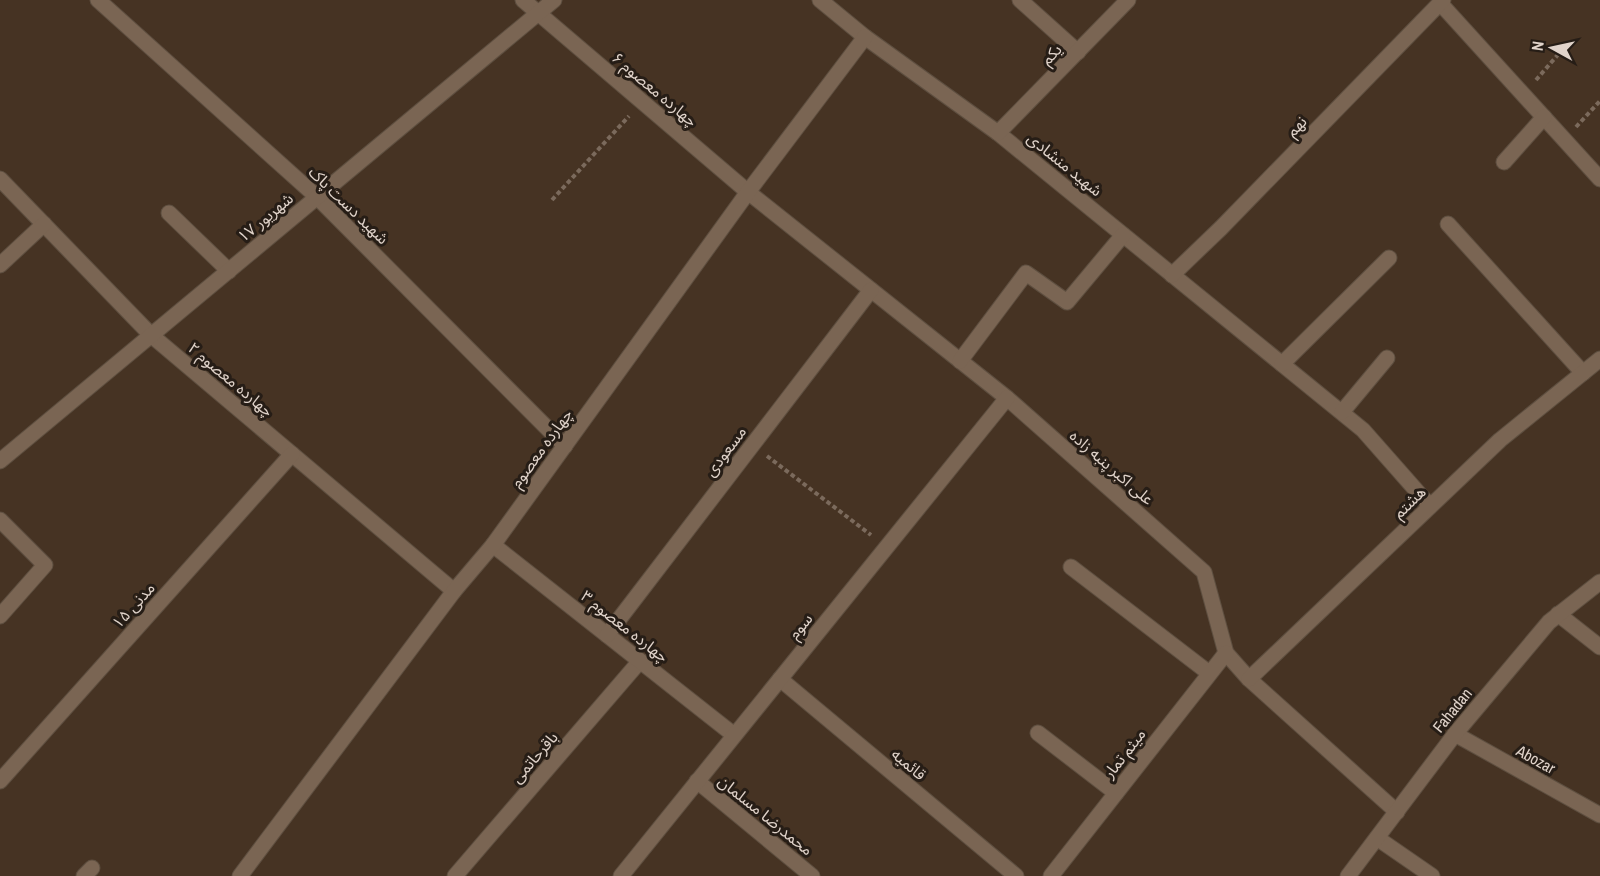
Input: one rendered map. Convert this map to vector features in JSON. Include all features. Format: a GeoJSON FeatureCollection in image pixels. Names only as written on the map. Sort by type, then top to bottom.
{"type":"FeatureCollection","features":[{"type":"Feature","properties":{"kind":"street","name":"شهید دست پاک"},"geometry":{"type":"LineString","coordinates":[[98,0],[317,197],[565,446]]}},
{"type":"Feature","properties":{"kind":"street","name":"چهارده معصوم ۶"},"geometry":{"type":"LineString","coordinates":[[523,0],[748,192]]}},
{"type":"Feature","properties":{"kind":"street","name":"۱۷ شهریور"},"geometry":{"type":"LineString","coordinates":[[0,461],[554,0]]}},
{"type":"Feature","properties":{"kind":"street","name":"شهید منشادی"},"geometry":{"type":"LineString","coordinates":[[820,0],[865,37],[998,133],[1363,430],[1431,506]]}},
{"type":"Feature","properties":{"kind":"street"},"geometry":{"type":"LineString","coordinates":[[1020,0],[1078,52]]}},
{"type":"Feature","properties":{"kind":"street","name":"یکم"},"geometry":{"type":"LineString","coordinates":[[998,133],[1128,0]]}},
{"type":"Feature","properties":{"kind":"street"},"geometry":{"type":"LineString","coordinates":[[1442,2],[1600,179]]}},
{"type":"Feature","properties":{"kind":"street","name":"نهم"},"geometry":{"type":"LineString","coordinates":[[1172,274],[1221,228],[1442,2]]}},
{"type":"Feature","properties":{"kind":"street","name":"چهارده معصوم"},"geometry":{"type":"LineString","coordinates":[[240,876],[454,591],[493,545],[748,192],[865,37]]}},
{"type":"Feature","properties":{"kind":"street"},"geometry":{"type":"LineString","coordinates":[[1504,162],[1544,117]]}},
{"type":"Feature","properties":{"kind":"street","name":"چهارده معصوم ۲"},"geometry":{"type":"LineString","coordinates":[[0,179],[151,335],[454,591]]}},
{"type":"Feature","properties":{"kind":"street","name":"علی اکبر پنبه زاده"},"geometry":{"type":"LineString","coordinates":[[748,192],[1007,398],[1204,572],[1226,653],[1249,680],[1397,812]]}},
{"type":"Feature","properties":{"kind":"street"},"geometry":{"type":"LineString","coordinates":[[169,213],[229,271]]}},
{"type":"Feature","properties":{"kind":"street"},"geometry":{"type":"LineString","coordinates":[[0,265],[44,224]]}},
{"type":"Feature","properties":{"kind":"street"},"geometry":{"type":"LineString","coordinates":[[1448,224],[1583,373]]}},
{"type":"Feature","properties":{"kind":"street"},"geometry":{"type":"LineString","coordinates":[[960,361],[1026,273],[1067,302],[1123,235]]}},
{"type":"Feature","properties":{"kind":"street"},"geometry":{"type":"LineString","coordinates":[[1282,364],[1389,258]]}},
{"type":"Feature","properties":{"kind":"street","name":"مسعودی"},"geometry":{"type":"LineString","coordinates":[[607,635],[871,290]]}},
{"type":"Feature","properties":{"kind":"street"},"geometry":{"type":"LineString","coordinates":[[1341,412],[1387,358]]}},
{"type":"Feature","properties":{"kind":"street","name":"هشتم"},"geometry":{"type":"LineString","coordinates":[[1249,680],[1500,440],[1600,359]]}},
{"type":"Feature","properties":{"kind":"street","name":"سوم"},"geometry":{"type":"LineString","coordinates":[[622,876],[1007,398]]}},
{"type":"Feature","properties":{"kind":"street","name":"مدنی ۱۵"},"geometry":{"type":"LineString","coordinates":[[0,781],[292,454]]}},
{"type":"Feature","properties":{"kind":"street"},"geometry":{"type":"LineString","coordinates":[[0,520],[45,565],[0,616]]}},
{"type":"Feature","properties":{"kind":"street","name":"چهارده معصوم ۳"},"geometry":{"type":"LineString","coordinates":[[493,545],[734,735]]}},
{"type":"Feature","properties":{"kind":"street"},"geometry":{"type":"LineString","coordinates":[[1071,567],[1209,673]]}},
{"type":"Feature","properties":{"kind":"street","name":"Fahadan"},"geometry":{"type":"LineString","coordinates":[[1348,876],[1455,734],[1549,622],[1600,582]]}},
{"type":"Feature","properties":{"kind":"street"},"geometry":{"type":"LineString","coordinates":[[1558,614],[1600,647]]}},
{"type":"Feature","properties":{"kind":"street","name":"میثم تمار"},"geometry":{"type":"LineString","coordinates":[[1051,876],[1226,653]]}},
{"type":"Feature","properties":{"kind":"street","name":"باقرحاتمی"},"geometry":{"type":"LineString","coordinates":[[455,876],[640,661]]}},
{"type":"Feature","properties":{"kind":"street","name":"قائمیه"},"geometry":{"type":"LineString","coordinates":[[780,679],[1016,876]]}},
{"type":"Feature","properties":{"kind":"street"},"geometry":{"type":"LineString","coordinates":[[1038,733],[1116,793]]}},
{"type":"Feature","properties":{"kind":"street","name":"Abozar"},"geometry":{"type":"LineString","coordinates":[[1455,734],[1600,815]]}},
{"type":"Feature","properties":{"kind":"street","name":"محمدرضا مسلمان"},"geometry":{"type":"LineString","coordinates":[[697,781],[812,876]]}},
{"type":"Feature","properties":{"kind":"street"},"geometry":{"type":"LineString","coordinates":[[1377,838],[1432,876]]}},
{"type":"Feature","properties":{"kind":"path"},"geometry":{"type":"LineString","coordinates":[[1523,94],[1562,50]]}},
{"type":"Feature","properties":{"kind":"path"},"geometry":{"type":"LineString","coordinates":[[552,200],[642,101]]}},
{"type":"Feature","properties":{"kind":"path"},"geometry":{"type":"LineString","coordinates":[[1564,140],[1600,101]]}},
{"type":"Feature","properties":{"kind":"path"},"geometry":{"type":"LineString","coordinates":[[752,445],[887,547]]}}]}
